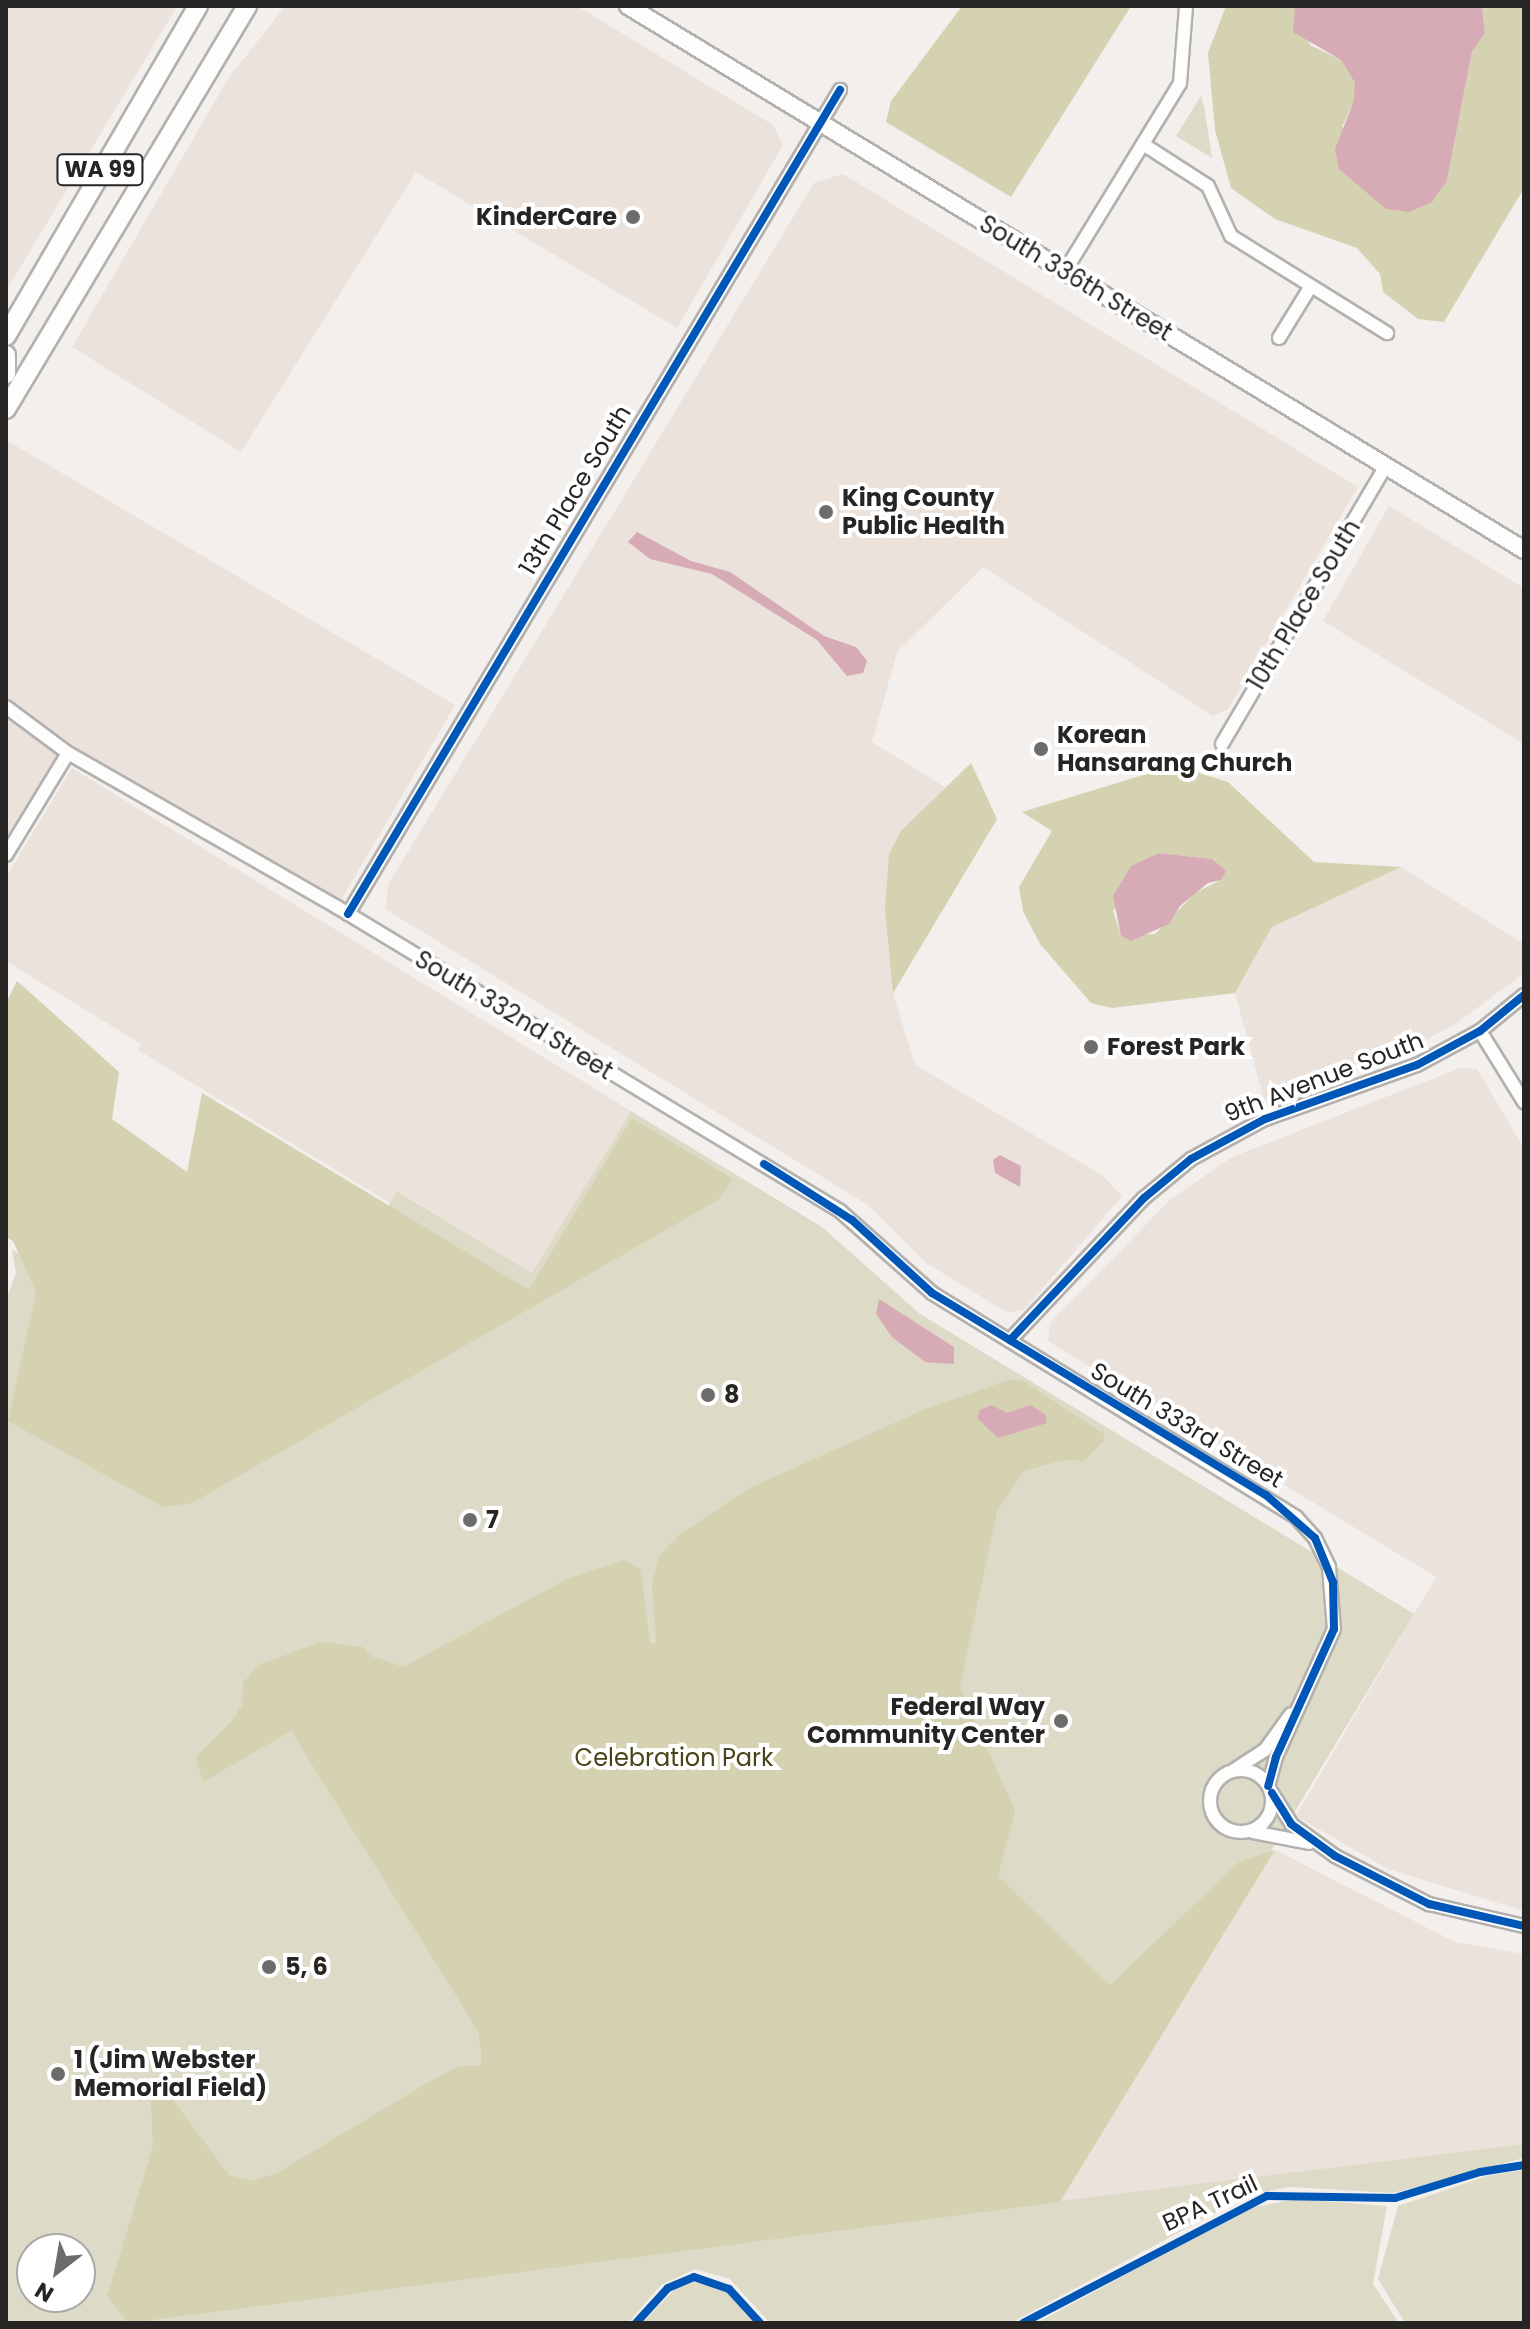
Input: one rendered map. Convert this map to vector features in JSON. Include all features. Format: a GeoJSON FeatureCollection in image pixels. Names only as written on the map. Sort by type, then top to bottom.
{"type":"FeatureCollection","features":[{"type":"Feature","properties":{"kind":"main road","name":"WA 99"},"geometry":{"type":"LineString","coordinates":[[6,336],[198,6]]}},
{"type":"Feature","properties":{"kind":"main road","name":"WA 99"},"geometry":{"type":"LineString","coordinates":[[6,409],[247,6]]}},
{"type":"Feature","properties":{"kind":"main road","name":"South 336th Street"},"geometry":{"type":"LineString","coordinates":[[628,6],[1524,550]]}},
{"type":"Feature","properties":{"kind":"main road"},"geometry":{"type":"LineString","coordinates":[[6,355],[6,374]]}},
{"type":"Feature","properties":{"kind":"street"},"geometry":{"type":"LineString","coordinates":[[1065,271],[1182,74],[1186,6]]}},
{"type":"Feature","properties":{"kind":"street","name":"13th Place South"},"geometry":{"type":"LineString","coordinates":[[348,914],[840,90]]}},
{"type":"Feature","properties":{"kind":"street"},"geometry":{"type":"LineString","coordinates":[[1143,144],[1208,186],[1231,236],[1387,333]]}},
{"type":"Feature","properties":{"kind":"street"},"geometry":{"type":"LineString","coordinates":[[1279,338],[1311,286]]}},
{"type":"Feature","properties":{"kind":"street","name":"10th Place South"},"geometry":{"type":"LineString","coordinates":[[1222,744],[1386,466]]}},
{"type":"Feature","properties":{"kind":"street","name":"South 332nd Street"},"geometry":{"type":"LineString","coordinates":[[6,707],[68,753],[348,914],[840,1211],[911,1278],[1010,1340]]}},
{"type":"Feature","properties":{"kind":"street"},"geometry":{"type":"LineString","coordinates":[[6,855],[68,753]]}},
{"type":"Feature","properties":{"kind":"street","name":"9th Avenue South"},"geometry":{"type":"LineString","coordinates":[[1010,1340],[1144,1198],[1191,1159],[1227,1136],[1405,1070],[1480,1031],[1524,995]]}},
{"type":"Feature","properties":{"kind":"street"},"geometry":{"type":"LineString","coordinates":[[1480,1031],[1524,1102]]}},
{"type":"Feature","properties":{"kind":"street","name":"South 333rd Street"},"geometry":{"type":"LineString","coordinates":[[1010,1340],[1266,1495],[1306,1527],[1329,1567],[1336,1612],[1330,1645],[1276,1757],[1270,1790]]}},
{"type":"Feature","properties":{"kind":"street","name":"South 333rd Street"},"geometry":{"type":"LineString","coordinates":[[1233,1771],[1265,1750],[1314,1682]]}},
{"type":"Feature","properties":{"kind":"street"},"geometry":{"type":"LineString","coordinates":[[1316,1845],[1225,1828],[1211,1809],[1214,1786],[1233,1771],[1257,1774],[1291,1824],[1316,1845],[1429,1904],[1524,1926]]}},
{"type":"Feature","properties":{"kind":"street"},"geometry":{"type":"LineString","coordinates":[[1249,1832],[1268,1817],[1270,1790]]}},
{"type":"Feature","properties":{"kind":"shaded area"},"geometry":{"type":"Polygon","coordinates":[[[6,6],[177,6],[6,291],[6,6]]]}},
{"type":"Feature","properties":{"kind":"shaded area"},"geometry":{"type":"Polygon","coordinates":[[[285,6],[577,6],[773,125],[783,145],[677,328],[416,172],[241,452],[72,347],[228,79],[285,6]]]}},
{"type":"Feature","properties":{"kind":"shaded area"},"geometry":{"type":"Polygon","coordinates":[[[1295,6],[1482,6],[1485,33],[1472,52],[1447,180],[1432,202],[1409,212],[1386,209],[1339,169],[1335,149],[1353,103],[1355,83],[1341,60],[1293,32],[1295,6]]]}},
{"type":"Feature","properties":{"kind":"shaded area"},"geometry":{"type":"Polygon","coordinates":[[[843,174],[1358,487],[1228,709],[1213,716],[983,567],[897,652],[872,742],[997,819],[893,993],[915,1065],[1102,1175],[1122,1196],[1025,1309],[1008,1313],[926,1263],[868,1205],[385,909],[389,883],[814,183],[843,174]]]}},
{"type":"Feature","properties":{"kind":"shaded area"},"geometry":{"type":"Polygon","coordinates":[[[6,440],[455,705],[337,907],[68,753],[6,855],[6,440]]]}},
{"type":"Feature","properties":{"kind":"shaded area"},"geometry":{"type":"Polygon","coordinates":[[[1389,506],[1524,588],[1524,744],[1323,621],[1389,506]]]}},
{"type":"Feature","properties":{"kind":"shaded area"},"geometry":{"type":"Polygon","coordinates":[[[637,532],[691,561],[730,572],[824,636],[856,647],[867,661],[863,673],[847,676],[817,640],[712,574],[650,559],[628,542],[637,532]]]}},
{"type":"Feature","properties":{"kind":"shaded area"},"geometry":{"type":"Polygon","coordinates":[[[72,768],[631,1111],[532,1273],[398,1191],[390,1203],[138,1050],[141,1044],[6,961],[6,877],[72,768]]]}},
{"type":"Feature","properties":{"kind":"shaded area"},"geometry":{"type":"Polygon","coordinates":[[[1159,853],[1212,859],[1226,871],[1221,880],[1208,883],[1180,906],[1169,924],[1131,941],[1121,936],[1113,896],[1131,866],[1159,853]]]}},
{"type":"Feature","properties":{"kind":"shaded area"},"geometry":{"type":"Polygon","coordinates":[[[1401,867],[1524,944],[1524,973],[1454,1025],[1416,1045],[1366,1068],[1264,1100],[1235,993],[1272,927],[1401,867]]]}},
{"type":"Feature","properties":{"kind":"shaded area"},"geometry":{"type":"Polygon","coordinates":[[[1460,1068],[1477,1069],[1524,1148],[1524,1911],[1388,1869],[1296,1816],[1436,1577],[1048,1341],[1050,1323],[1171,1199],[1232,1157],[1460,1068]]]}},
{"type":"Feature","properties":{"kind":"shaded area"},"geometry":{"type":"Polygon","coordinates":[[[1000,1155],[1021,1166],[1020,1187],[995,1173],[993,1160],[1000,1155]]]}},
{"type":"Feature","properties":{"kind":"shaded area"},"geometry":{"type":"Polygon","coordinates":[[[879,1299],[954,1347],[954,1364],[925,1362],[892,1337],[876,1314],[879,1299]]]}},
{"type":"Feature","properties":{"kind":"shaded area"},"geometry":{"type":"Polygon","coordinates":[[[991,1405],[1007,1413],[1030,1405],[1045,1414],[1047,1423],[998,1438],[977,1418],[980,1410],[991,1405]]]}},
{"type":"Feature","properties":{"kind":"shaded area"},"geometry":{"type":"Polygon","coordinates":[[[1275,1850],[1455,1942],[1524,1954],[1524,2144],[1060,2202],[1275,1850]]]}},
{"type":"Feature","properties":{"kind":"green space"},"geometry":{"type":"Polygon","coordinates":[[[962,6],[1131,6],[1011,197],[886,122],[891,101],[962,6]]]}},
{"type":"Feature","properties":{"kind":"green space"},"geometry":{"type":"Polygon","coordinates":[[[1226,6],[1295,6],[1310,45],[1341,60],[1355,83],[1353,103],[1342,127],[1447,180],[1472,52],[1485,33],[1482,6],[1524,6],[1524,188],[1444,322],[1418,319],[1383,292],[1380,274],[1357,248],[1275,219],[1231,188],[1215,130],[1208,53],[1226,6]]]}},
{"type":"Feature","properties":{"kind":"green space"},"geometry":{"type":"Polygon","coordinates":[[[1201,96],[1204,106],[1212,158],[1176,136],[1201,96]]]}},
{"type":"Feature","properties":{"kind":"green space"},"geometry":{"type":"Polygon","coordinates":[[[1189,761],[1199,773],[1228,782],[1314,862],[1401,867],[1272,927],[1235,993],[1112,1008],[1091,1003],[1040,944],[1023,911],[1019,887],[1052,831],[1022,812],[1189,761]],[[1159,853],[1113,911],[1121,935],[1155,934],[1195,893],[1221,880],[1212,859],[1159,853]]]}},
{"type":"Feature","properties":{"kind":"green space"},"geometry":{"type":"Polygon","coordinates":[[[971,763],[997,819],[893,993],[885,909],[889,854],[901,831],[971,763]]]}},
{"type":"Feature","properties":{"kind":"green space"},"geometry":{"type":"Polygon","coordinates":[[[17,981],[119,1072],[112,1119],[187,1172],[202,1093],[529,1290],[632,1118],[733,1179],[718,1200],[192,1503],[163,1507],[8,1421],[36,1292],[13,1241],[6,1237],[6,1003],[17,981]]]}},
{"type":"Feature","properties":{"kind":"green space","name":"Celebration Park"},"geometry":{"type":"Polygon","coordinates":[[[631,1111],[822,1227],[920,1314],[1414,1614],[1060,2201],[1524,2144],[1524,2158],[1393,2193],[1290,2187],[1248,2195],[1011,2323],[770,2323],[730,2279],[695,2269],[661,2285],[628,2323],[6,2323],[6,1300],[16,1273],[12,1250],[95,1290],[294,1363],[397,1191],[532,1273],[631,1111]]]}},
{"type":"Feature","properties":{"kind":"green space"},"geometry":{"type":"Polygon","coordinates":[[[1009,1380],[1022,1380],[1104,1434],[1104,1441],[1084,1461],[1064,1460],[1024,1471],[997,1511],[960,1687],[1015,1811],[998,1876],[1110,1985],[1239,1862],[1275,1850],[1060,2202],[128,2323],[107,2296],[153,2146],[150,2083],[158,2080],[229,2175],[251,2181],[277,2173],[434,2079],[460,2066],[480,2066],[482,2057],[478,2031],[291,1731],[203,1782],[196,1757],[231,1722],[242,1705],[243,1683],[258,1665],[321,1642],[363,1647],[371,1656],[403,1667],[569,1578],[625,1560],[641,1570],[650,1643],[656,1643],[652,1582],[660,1555],[678,1536],[750,1488],[925,1409],[1009,1380]]]}},
{"type":"Feature","properties":{"kind":"green space"},"geometry":{"type":"Polygon","coordinates":[[[1524,2170],[1524,2323],[1405,2323],[1378,2279],[1398,2206],[1487,2176],[1524,2170]]]}},
{"type":"Feature","properties":{"kind":"green space"},"geometry":{"type":"Polygon","coordinates":[[[1298,2199],[1387,2206],[1373,2284],[1399,2323],[1037,2323],[1248,2208],[1298,2199]]]}},
{"type":"Feature","properties":{"kind":"green space"},"geometry":{"type":"Polygon","coordinates":[[[693,2282],[722,2287],[756,2323],[642,2323],[677,2287],[693,2282]]]}},
{"type":"Feature","properties":{"kind":"cycle path"},"geometry":{"type":"LineString","coordinates":[[348,914],[840,90]]}},
{"type":"Feature","properties":{"kind":"cycle path"},"geometry":{"type":"LineString","coordinates":[[1010,1340],[1144,1198],[1191,1159],[1265,1119],[1417,1065],[1480,1031],[1524,995]]}},
{"type":"Feature","properties":{"kind":"cycle path"},"geometry":{"type":"LineString","coordinates":[[764,1164],[852,1220],[932,1293],[1266,1495],[1315,1538],[1333,1582],[1334,1629],[1276,1757],[1268,1786]]}},
{"type":"Feature","properties":{"kind":"cycle path"},"geometry":{"type":"LineString","coordinates":[[1272,1793],[1291,1824],[1335,1856],[1429,1904],[1524,1926]]}},
{"type":"Feature","properties":{"kind":"cycle path","name":"BPA Trail"},"geometry":{"type":"LineString","coordinates":[[1023,2323],[1267,2196],[1395,2198],[1480,2172],[1524,2165]]}},
{"type":"Feature","properties":{"kind":"cycle path"},"geometry":{"type":"LineString","coordinates":[[636,2323],[668,2288],[694,2277],[729,2289],[760,2323]]}},
{"type":"Feature","properties":{"kind":"place","name":"KinderCare"},"geometry":{"type":"Point","coordinates":[633,217]}},
{"type":"Feature","properties":{"kind":"place","name":"King County Public Health"},"geometry":{"type":"Point","coordinates":[826,512]}},
{"type":"Feature","properties":{"kind":"place","name":"Korean Hansarang Church"},"geometry":{"type":"Point","coordinates":[1041,749]}},
{"type":"Feature","properties":{"kind":"place","name":"Forest Park"},"geometry":{"type":"Point","coordinates":[1091,1047]}},
{"type":"Feature","properties":{"kind":"place","name":"8"},"geometry":{"type":"Point","coordinates":[708,1395]}},
{"type":"Feature","properties":{"kind":"place","name":"7"},"geometry":{"type":"Point","coordinates":[470,1520]}},
{"type":"Feature","properties":{"kind":"place","name":"Federal Way Community Center"},"geometry":{"type":"Point","coordinates":[1061,1721]}},
{"type":"Feature","properties":{"kind":"place","name":"5, 6"},"geometry":{"type":"Point","coordinates":[269,1967]}},
{"type":"Feature","properties":{"kind":"place","name":"1 (Jim Webster Memorial Field)"},"geometry":{"type":"Point","coordinates":[58,2074]}}]}
